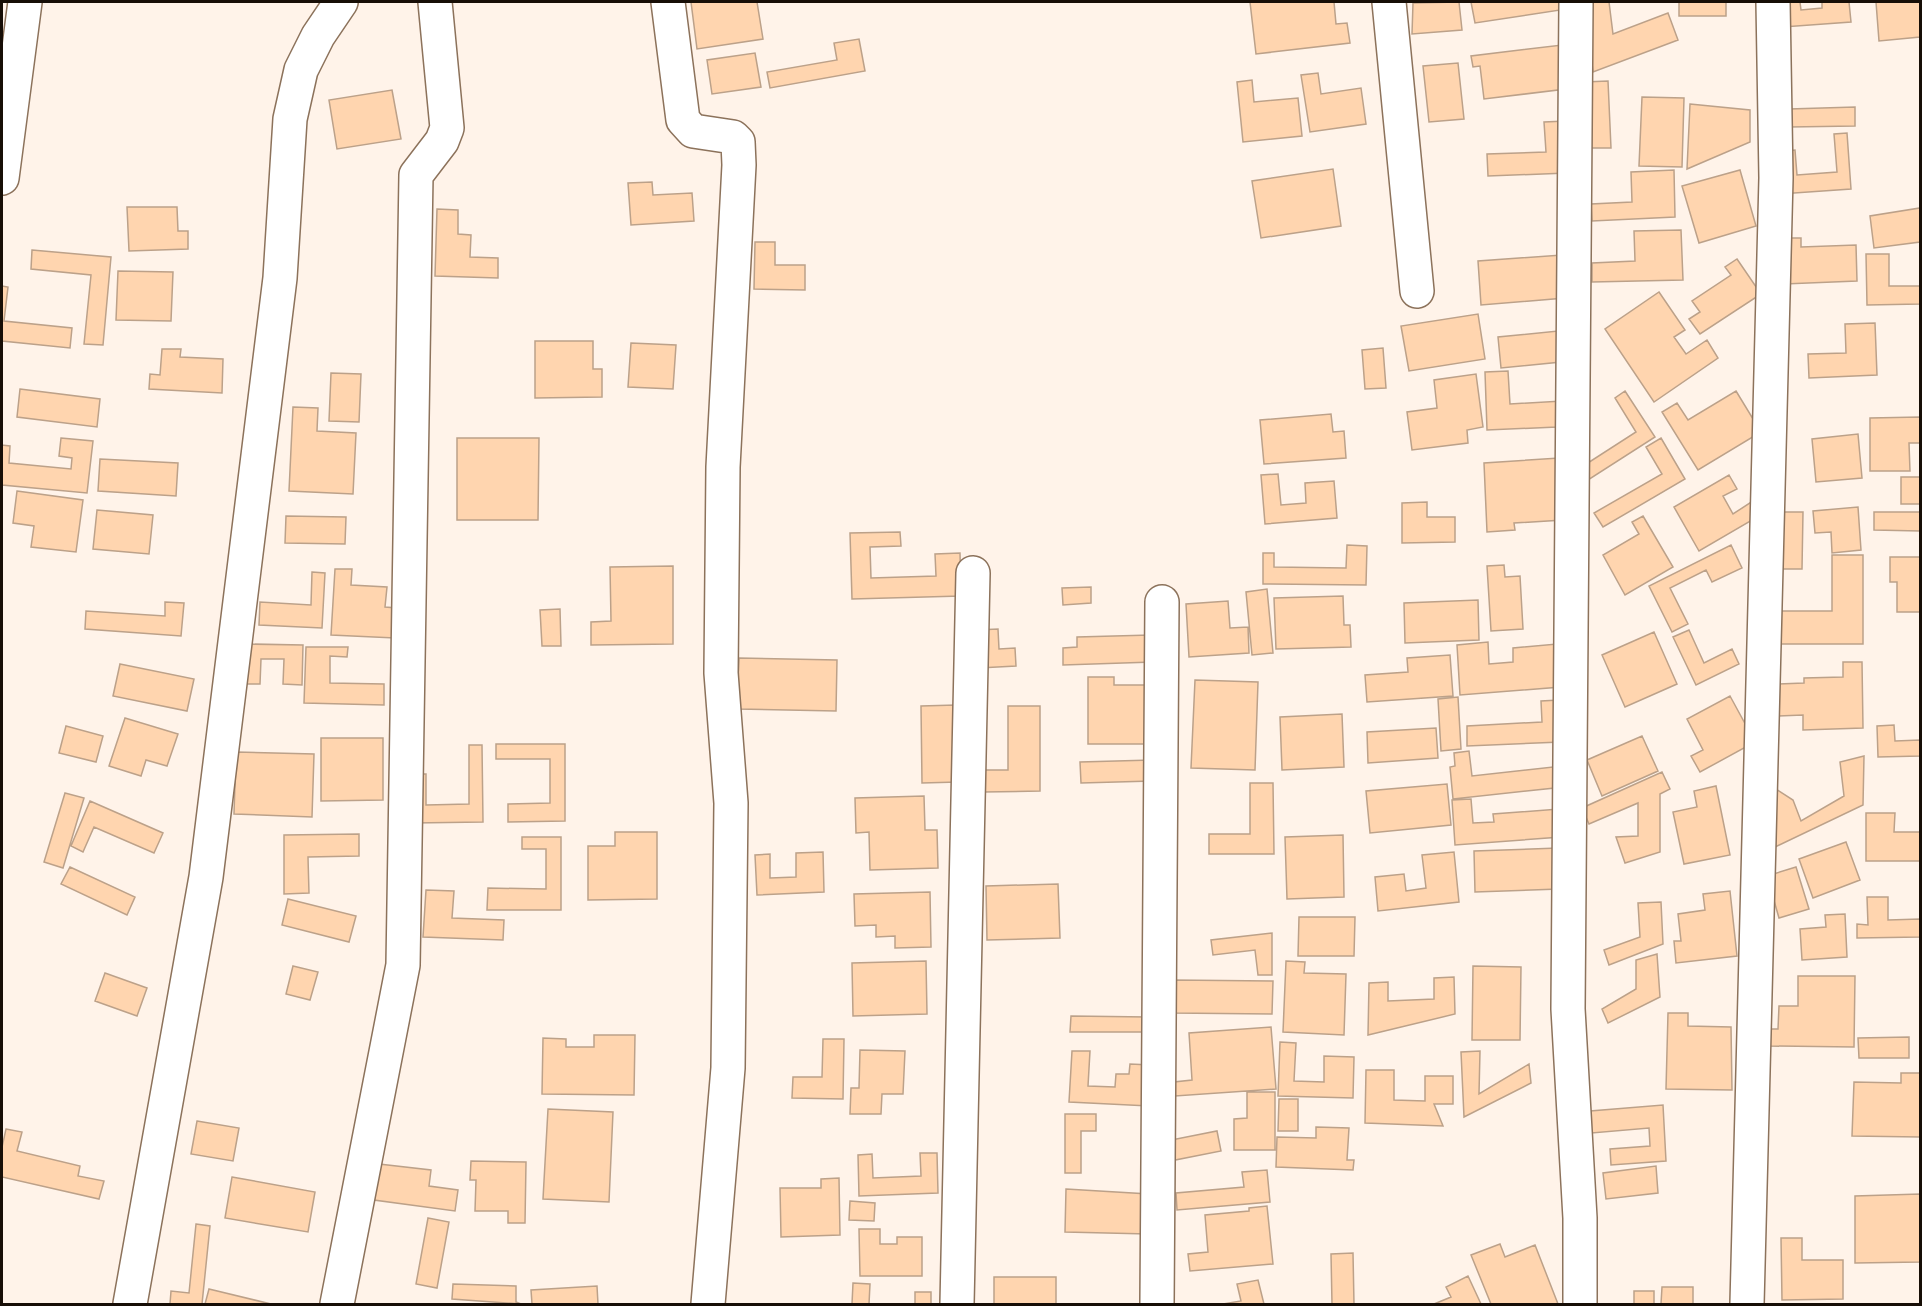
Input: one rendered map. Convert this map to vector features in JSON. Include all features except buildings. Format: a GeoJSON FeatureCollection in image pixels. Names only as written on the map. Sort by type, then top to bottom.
{"type":"FeatureCollection","features":[{"type":"Feature","properties":{"kind":"street"},"geometry":{"type":"LineString","coordinates":[[2,178],[25,2]]}},
{"type":"Feature","properties":{"kind":"street"},"geometry":{"type":"LineString","coordinates":[[130,1305],[206,877],[280,278],[290,119],[301,70],[318,36],[341,2]]}},
{"type":"Feature","properties":{"kind":"street"},"geometry":{"type":"LineString","coordinates":[[337,1305],[403,965],[416,175],[429,154],[442,141],[447,128],[435,2]]}},
{"type":"Feature","properties":{"kind":"street"},"geometry":{"type":"LineString","coordinates":[[668,2],[683,120],[693,131],[733,137],[738,142],[739,165],[723,490],[721,673],[731,803],[728,1068],[708,1305]]}},
{"type":"Feature","properties":{"kind":"street"},"geometry":{"type":"LineString","coordinates":[[1389,2],[1417,291]]}},
{"type":"Feature","properties":{"kind":"street"},"geometry":{"type":"LineString","coordinates":[[1576,2],[1568,1009],[1580,1218],[1580,1305]]}},
{"type":"Feature","properties":{"kind":"street"},"geometry":{"type":"LineString","coordinates":[[1748,1305],[1776,178],[1773,2]]}},
{"type":"Feature","properties":{"kind":"street"},"geometry":{"type":"LineString","coordinates":[[957,1305],[973,573]]}},
{"type":"Feature","properties":{"kind":"street"},"geometry":{"type":"LineString","coordinates":[[1157,1305],[1162,602]]}}]}
